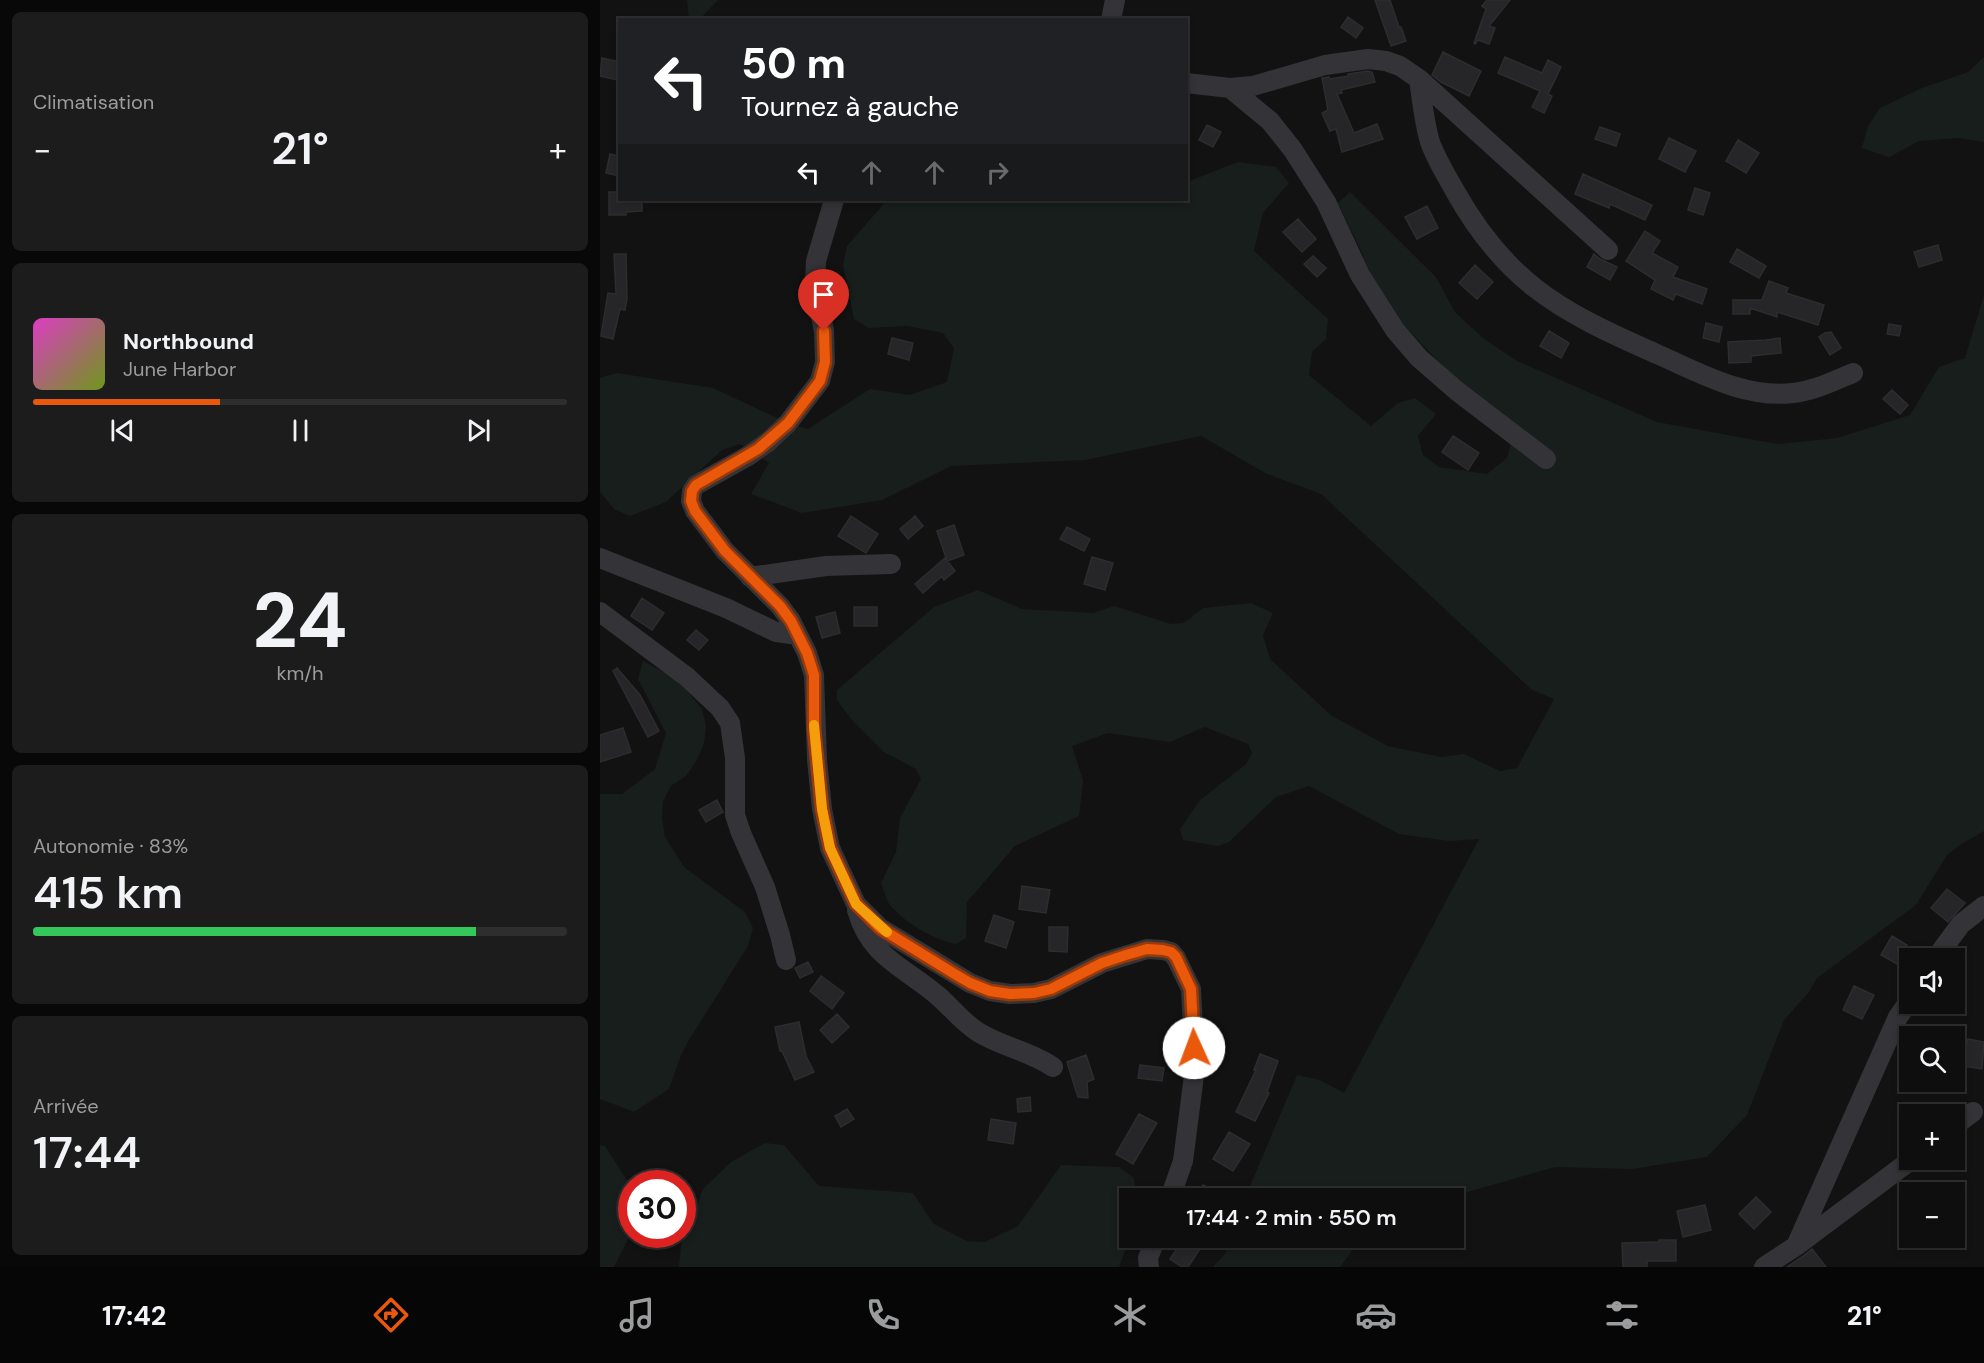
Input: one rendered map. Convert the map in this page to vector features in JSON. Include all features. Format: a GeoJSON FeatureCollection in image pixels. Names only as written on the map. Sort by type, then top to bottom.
{"type":"FeatureCollection","features":[{"type":"Feature","properties":{"kind":"street"},"geometry":{"type":"LineString","coordinates":[[1112,18],[1115,0]]}},
{"type":"Feature","properties":{"kind":"street"},"geometry":{"type":"LineString","coordinates":[[1188,83],[1230,88],[1253,86],[1325,65],[1368,59],[1393,63],[1419,80],[1608,250]]}},
{"type":"Feature","properties":{"kind":"street"},"geometry":{"type":"LineString","coordinates":[[1419,80],[1430,142],[1460,200],[1483,234],[1518,274],[1536,289],[1596,325],[1713,379],[1740,388],[1767,393],[1792,393],[1814,389],[1853,373]]}},
{"type":"Feature","properties":{"kind":"street"},"geometry":{"type":"LineString","coordinates":[[1230,88],[1270,121],[1293,150],[1326,202],[1360,275],[1395,330],[1419,358],[1457,391],[1546,459]]}},
{"type":"Feature","properties":{"kind":"street"},"geometry":{"type":"LineString","coordinates":[[834,201],[816,261],[815,286],[824,331],[825,362],[820,381],[788,423],[768,442],[696,485],[692,491],[691,501],[695,511],[725,551],[780,606],[791,621],[807,653],[814,675],[817,760],[822,809],[830,848],[856,904],[862,927],[890,962],[938,995],[977,1032],[1028,1053],[1053,1067]]}},
{"type":"Feature","properties":{"kind":"street"},"geometry":{"type":"LineString","coordinates":[[600,558],[726,609],[776,632],[798,635]]}},
{"type":"Feature","properties":{"kind":"street"},"geometry":{"type":"LineString","coordinates":[[750,577],[826,566],[891,564]]}},
{"type":"Feature","properties":{"kind":"street"},"geometry":{"type":"LineString","coordinates":[[600,612],[687,677],[720,708],[730,723],[735,758],[735,815],[765,887],[786,960]]}},
{"type":"Feature","properties":{"kind":"street"},"geometry":{"type":"LineString","coordinates":[[856,904],[880,928],[970,983],[990,991],[1010,994],[1034,993],[1051,989],[1102,963],[1126,955],[1147,949],[1171,952],[1176,957],[1191,989],[1195,1068],[1183,1161],[1174,1188]]}},
{"type":"Feature","properties":{"kind":"street"},"geometry":{"type":"LineString","coordinates":[[1943,948],[1961,924],[1984,906]]}},
{"type":"Feature","properties":{"kind":"street"},"geometry":{"type":"LineString","coordinates":[[1796,1246],[1902,1014]]}},
{"type":"Feature","properties":{"kind":"street"},"geometry":{"type":"LineString","coordinates":[[1965,1118],[1973,1112]]}},
{"type":"Feature","properties":{"kind":"street"},"geometry":{"type":"LineString","coordinates":[[1764,1267],[1796,1246],[1899,1169]]}},
{"type":"Feature","properties":{"kind":"street"},"geometry":{"type":"LineString","coordinates":[[1149,1267],[1148,1258],[1152,1248]]}},
{"type":"Feature","properties":{"kind":"shaded area"},"geometry":{"type":"Polygon","coordinates":[[[687,0],[718,0],[701,18],[689,18],[687,0]]]}},
{"type":"Feature","properties":{"kind":"shaded area"},"geometry":{"type":"Polygon","coordinates":[[[1984,57],[1984,142],[1958,138],[1919,141],[1889,157],[1862,148],[1868,126],[1880,108],[1922,88],[1968,72],[1984,57]]]}},
{"type":"Feature","properties":{"kind":"shaded area"},"geometry":{"type":"Polygon","coordinates":[[[1238,162],[1276,167],[1289,183],[1263,213],[1254,251],[1328,319],[1326,339],[1312,352],[1309,375],[1371,426],[1398,403],[1415,398],[1436,414],[1418,436],[1423,455],[1439,467],[1487,474],[1507,458],[1512,439],[1381,301],[1338,203],[1350,192],[1436,277],[1455,312],[1484,339],[1517,361],[1657,422],[1777,444],[1837,438],[1910,415],[1939,367],[1965,358],[1984,295],[1984,831],[1947,855],[1916,905],[1817,978],[1809,992],[1784,1020],[1747,1115],[1707,1157],[1632,1169],[1555,1167],[1464,1193],[1464,1188],[1249,1188],[1297,1075],[1320,1080],[1344,1093],[1479,839],[1449,841],[1399,834],[1309,786],[1276,797],[1229,842],[1218,846],[1183,840],[1180,829],[1200,800],[1246,764],[1252,753],[1248,744],[1205,727],[1170,742],[1108,733],[1072,746],[1083,780],[1079,816],[1015,846],[967,902],[966,938],[956,944],[920,930],[896,912],[889,903],[881,883],[896,852],[900,818],[921,779],[916,769],[884,752],[851,719],[837,700],[837,690],[934,607],[978,590],[1022,609],[1093,613],[1114,606],[1171,624],[1184,623],[1203,608],[1251,603],[1273,613],[1263,635],[1270,659],[1332,716],[1388,746],[1441,757],[1464,754],[1500,771],[1517,768],[1554,699],[1532,690],[1321,494],[1267,474],[1201,436],[1085,460],[951,466],[882,500],[802,513],[751,494],[769,463],[740,444],[722,450],[666,502],[630,516],[614,509],[600,492],[600,378],[617,373],[713,388],[788,423],[808,429],[870,389],[910,395],[947,382],[954,348],[943,333],[907,326],[869,328],[854,319],[843,265],[847,246],[886,201],[1188,201],[1188,182],[1238,162]]]}},
{"type":"Feature","properties":{"kind":"shaded area"},"geometry":{"type":"Polygon","coordinates":[[[643,661],[678,680],[702,709],[706,726],[704,743],[697,760],[687,775],[671,786],[663,801],[662,818],[665,837],[684,867],[745,912],[753,928],[748,946],[681,1055],[669,1089],[634,1112],[600,1099],[600,794],[622,794],[655,769],[666,733],[638,679],[643,661]]]}},
{"type":"Feature","properties":{"kind":"shaded area"},"geometry":{"type":"Polygon","coordinates":[[[765,1143],[784,1145],[819,1186],[913,1193],[934,1224],[967,1241],[985,1242],[1018,1226],[1061,1165],[1119,1167],[1134,1178],[1136,1188],[1119,1188],[1119,1248],[1126,1248],[1119,1267],[679,1267],[681,1248],[696,1248],[696,1207],[703,1189],[731,1162],[765,1143]]]}},
{"type":"Feature","properties":{"kind":"shaded area"},"geometry":{"type":"Polygon","coordinates":[[[600,1145],[605,1146],[621,1170],[618,1170],[618,1248],[624,1248],[614,1267],[600,1267],[600,1145]]]}},
{"type":"Feature","properties":{"kind":"shaded area"},"geometry":{"type":"Polygon","coordinates":[[[1228,1248],[1354,1248],[1340,1267],[1213,1267],[1228,1248]]]}},
{"type":"Feature","properties":{"kind":"building"},"geometry":{"type":"Polygon","coordinates":[[[1375,0],[1390,0],[1406,41],[1391,46],[1375,0]]]}},
{"type":"Feature","properties":{"kind":"building"},"geometry":{"type":"Polygon","coordinates":[[[1487,0],[1510,0],[1489,26],[1495,28],[1489,44],[1478,40],[1475,44],[1486,9],[1482,6],[1487,0]]]}},
{"type":"Feature","properties":{"kind":"building"},"geometry":{"type":"Polygon","coordinates":[[[1348,17],[1363,28],[1356,38],[1341,27],[1348,17]]]}},
{"type":"Feature","properties":{"kind":"building"},"geometry":{"type":"Polygon","coordinates":[[[1443,52],[1481,71],[1469,96],[1432,75],[1443,52]]]}},
{"type":"Feature","properties":{"kind":"building"},"geometry":{"type":"Polygon","coordinates":[[[1505,57],[1542,73],[1548,60],[1561,67],[1548,94],[1552,96],[1544,113],[1532,107],[1540,91],[1498,73],[1505,57]]]}},
{"type":"Feature","properties":{"kind":"building"},"geometry":{"type":"Polygon","coordinates":[[[602,58],[618,62],[618,80],[600,76],[602,58]]]}},
{"type":"Feature","properties":{"kind":"building"},"geometry":{"type":"Polygon","coordinates":[[[1372,72],[1375,82],[1341,90],[1342,93],[1337,94],[1354,133],[1377,124],[1383,139],[1342,152],[1336,129],[1330,131],[1322,113],[1328,110],[1322,78],[1329,77],[1330,79],[1372,72]]]}},
{"type":"Feature","properties":{"kind":"building"},"geometry":{"type":"Polygon","coordinates":[[[1207,125],[1221,132],[1213,147],[1199,140],[1207,125]]]}},
{"type":"Feature","properties":{"kind":"building"},"geometry":{"type":"Polygon","coordinates":[[[1600,127],[1620,134],[1616,146],[1595,139],[1600,127]]]}},
{"type":"Feature","properties":{"kind":"building"},"geometry":{"type":"Polygon","coordinates":[[[1669,138],[1696,151],[1685,172],[1659,159],[1669,138]]]}},
{"type":"Feature","properties":{"kind":"building"},"geometry":{"type":"Polygon","coordinates":[[[1738,140],[1759,153],[1746,173],[1726,161],[1738,140]]]}},
{"type":"Feature","properties":{"kind":"building"},"geometry":{"type":"Polygon","coordinates":[[[610,154],[618,156],[618,176],[606,173],[610,154]]]}},
{"type":"Feature","properties":{"kind":"building"},"geometry":{"type":"Polygon","coordinates":[[[1583,174],[1652,205],[1645,220],[1610,204],[1609,208],[1575,194],[1583,174]]]}},
{"type":"Feature","properties":{"kind":"building"},"geometry":{"type":"Polygon","coordinates":[[[1695,188],[1710,193],[1703,215],[1688,210],[1695,188]]]}},
{"type":"Feature","properties":{"kind":"building"},"geometry":{"type":"Polygon","coordinates":[[[609,192],[618,192],[618,201],[642,201],[642,211],[626,212],[626,215],[609,215],[609,192]]]}},
{"type":"Feature","properties":{"kind":"building"},"geometry":{"type":"Polygon","coordinates":[[[1427,206],[1438,228],[1417,239],[1405,217],[1427,206]]]}},
{"type":"Feature","properties":{"kind":"building"},"geometry":{"type":"Polygon","coordinates":[[[1298,219],[1316,239],[1302,252],[1283,232],[1298,219]]]}},
{"type":"Feature","properties":{"kind":"building"},"geometry":{"type":"Polygon","coordinates":[[[1645,231],[1660,241],[1652,253],[1678,267],[1673,277],[1707,289],[1702,304],[1676,294],[1673,300],[1651,289],[1655,280],[1626,261],[1645,231]]]}},
{"type":"Feature","properties":{"kind":"building"},"geometry":{"type":"Polygon","coordinates":[[[1938,245],[1942,260],[1919,267],[1914,252],[1938,245]]]}},
{"type":"Feature","properties":{"kind":"building"},"geometry":{"type":"Polygon","coordinates":[[[1737,249],[1766,266],[1759,278],[1730,262],[1737,249]]]}},
{"type":"Feature","properties":{"kind":"building"},"geometry":{"type":"Polygon","coordinates":[[[614,254],[626,254],[627,299],[625,310],[620,309],[613,339],[601,336],[608,293],[616,294],[614,254]]]}},
{"type":"Feature","properties":{"kind":"building"},"geometry":{"type":"Polygon","coordinates":[[[1594,254],[1617,267],[1610,280],[1587,267],[1594,254]]]}},
{"type":"Feature","properties":{"kind":"building"},"geometry":{"type":"Polygon","coordinates":[[[1313,256],[1326,268],[1317,277],[1304,264],[1313,256]]]}},
{"type":"Feature","properties":{"kind":"building"},"geometry":{"type":"Polygon","coordinates":[[[1475,265],[1493,282],[1477,299],[1459,283],[1475,265]]]}},
{"type":"Feature","properties":{"kind":"building"},"geometry":{"type":"Polygon","coordinates":[[[1769,281],[1788,288],[1786,293],[1824,305],[1818,325],[1777,312],[1777,317],[1750,308],[1750,314],[1733,314],[1733,300],[1762,300],[1769,281]]]}},
{"type":"Feature","properties":{"kind":"building"},"geometry":{"type":"Polygon","coordinates":[[[1706,323],[1722,327],[1719,342],[1703,338],[1706,323]]]}},
{"type":"Feature","properties":{"kind":"building"},"geometry":{"type":"Polygon","coordinates":[[[1889,324],[1901,326],[1899,336],[1887,334],[1889,324]]]}},
{"type":"Feature","properties":{"kind":"building"},"geometry":{"type":"Polygon","coordinates":[[[1549,331],[1569,343],[1561,358],[1540,346],[1549,331]]]}},
{"type":"Feature","properties":{"kind":"building"},"geometry":{"type":"Polygon","coordinates":[[[1831,332],[1841,348],[1830,355],[1819,337],[1831,332]]]}},
{"type":"Feature","properties":{"kind":"building"},"geometry":{"type":"Polygon","coordinates":[[[892,338],[913,343],[909,360],[888,354],[892,338]]]}},
{"type":"Feature","properties":{"kind":"building"},"geometry":{"type":"Polygon","coordinates":[[[1780,338],[1781,353],[1751,356],[1751,362],[1729,363],[1728,342],[1780,338]]]}},
{"type":"Feature","properties":{"kind":"building"},"geometry":{"type":"Polygon","coordinates":[[[1892,390],[1908,405],[1900,414],[1883,399],[1892,390]]]}},
{"type":"Feature","properties":{"kind":"building"},"geometry":{"type":"Polygon","coordinates":[[[1453,436],[1479,453],[1468,470],[1442,452],[1453,436]]]}},
{"type":"Feature","properties":{"kind":"building"},"geometry":{"type":"Polygon","coordinates":[[[851,516],[878,534],[866,553],[838,536],[851,516]]]}},
{"type":"Feature","properties":{"kind":"building"},"geometry":{"type":"Polygon","coordinates":[[[915,516],[923,526],[908,539],[900,529],[915,516]]]}},
{"type":"Feature","properties":{"kind":"building"},"geometry":{"type":"Polygon","coordinates":[[[954,525],[964,555],[947,561],[937,531],[954,525]]]}},
{"type":"Feature","properties":{"kind":"building"},"geometry":{"type":"Polygon","coordinates":[[[1067,527],[1090,539],[1084,551],[1060,539],[1067,527]]]}},
{"type":"Feature","properties":{"kind":"building"},"geometry":{"type":"Polygon","coordinates":[[[1092,557],[1113,563],[1105,590],[1084,584],[1092,557]]]}},
{"type":"Feature","properties":{"kind":"building"},"geometry":{"type":"Polygon","coordinates":[[[945,558],[955,571],[944,580],[942,576],[923,593],[915,584],[945,558]]]}},
{"type":"Feature","properties":{"kind":"building"},"geometry":{"type":"Polygon","coordinates":[[[642,598],[664,613],[652,630],[631,616],[642,598]]]}},
{"type":"Feature","properties":{"kind":"building"},"geometry":{"type":"Polygon","coordinates":[[[854,607],[877,607],[877,626],[854,626],[854,607]]]}},
{"type":"Feature","properties":{"kind":"building"},"geometry":{"type":"Polygon","coordinates":[[[835,612],[840,633],[822,638],[816,617],[835,612]]]}},
{"type":"Feature","properties":{"kind":"building"},"geometry":{"type":"Polygon","coordinates":[[[696,630],[708,640],[699,650],[687,640],[696,630]]]}},
{"type":"Feature","properties":{"kind":"building"},"geometry":{"type":"Polygon","coordinates":[[[617,668],[640,695],[659,731],[648,737],[613,671],[617,668]]]}},
{"type":"Feature","properties":{"kind":"building"},"geometry":{"type":"Polygon","coordinates":[[[623,728],[631,752],[600,762],[600,735],[623,728]]]}},
{"type":"Feature","properties":{"kind":"building"},"geometry":{"type":"Polygon","coordinates":[[[717,800],[723,812],[706,822],[699,810],[717,800]]]}},
{"type":"Feature","properties":{"kind":"building"},"geometry":{"type":"Polygon","coordinates":[[[1022,886],[1050,890],[1046,913],[1019,909],[1022,886]]]}},
{"type":"Feature","properties":{"kind":"building"},"geometry":{"type":"Polygon","coordinates":[[[1947,889],[1965,903],[1948,922],[1931,908],[1947,889]]]}},
{"type":"Feature","properties":{"kind":"building"},"geometry":{"type":"Polygon","coordinates":[[[994,915],[1014,922],[1006,948],[985,941],[994,915]]]}},
{"type":"Feature","properties":{"kind":"building"},"geometry":{"type":"Polygon","coordinates":[[[1049,927],[1068,927],[1067,952],[1049,951],[1049,927]]]}},
{"type":"Feature","properties":{"kind":"building"},"geometry":{"type":"Polygon","coordinates":[[[1892,936],[1907,945],[1905,948],[1899,948],[1897,964],[1881,955],[1892,936]]]}},
{"type":"Feature","properties":{"kind":"building"},"geometry":{"type":"Polygon","coordinates":[[[808,962],[813,972],[800,978],[795,968],[808,962]]]}},
{"type":"Feature","properties":{"kind":"building"},"geometry":{"type":"Polygon","coordinates":[[[821,976],[844,993],[832,1009],[810,991],[821,976]]]}},
{"type":"Feature","properties":{"kind":"building"},"geometry":{"type":"Polygon","coordinates":[[[1854,986],[1874,995],[1862,1019],[1843,1010],[1854,986]]]}},
{"type":"Feature","properties":{"kind":"building"},"geometry":{"type":"Polygon","coordinates":[[[837,1014],[849,1027],[832,1043],[820,1030],[837,1014]]]}},
{"type":"Feature","properties":{"kind":"building"},"geometry":{"type":"Polygon","coordinates":[[[799,1022],[806,1056],[814,1072],[795,1080],[780,1051],[775,1027],[799,1022]]]}},
{"type":"Feature","properties":{"kind":"building"},"geometry":{"type":"Polygon","coordinates":[[[1968,1039],[1984,1042],[1982,1069],[1965,1066],[1968,1039]]]}},
{"type":"Feature","properties":{"kind":"building"},"geometry":{"type":"Polygon","coordinates":[[[1260,1054],[1278,1061],[1267,1092],[1269,1093],[1255,1121],[1236,1112],[1256,1070],[1254,1070],[1260,1054]]]}},
{"type":"Feature","properties":{"kind":"building"},"geometry":{"type":"Polygon","coordinates":[[[1086,1055],[1094,1079],[1087,1082],[1088,1098],[1078,1097],[1067,1062],[1086,1055]]]}},
{"type":"Feature","properties":{"kind":"building"},"geometry":{"type":"Polygon","coordinates":[[[1140,1065],[1164,1068],[1162,1081],[1138,1078],[1140,1065]]]}},
{"type":"Feature","properties":{"kind":"building"},"geometry":{"type":"Polygon","coordinates":[[[1030,1097],[1031,1111],[1018,1112],[1017,1099],[1030,1097]]]}},
{"type":"Feature","properties":{"kind":"building"},"geometry":{"type":"Polygon","coordinates":[[[847,1109],[854,1119],[841,1127],[835,1116],[847,1109]]]}},
{"type":"Feature","properties":{"kind":"building"},"geometry":{"type":"Polygon","coordinates":[[[1139,1114],[1157,1123],[1133,1164],[1116,1154],[1139,1114]]]}},
{"type":"Feature","properties":{"kind":"building"},"geometry":{"type":"Polygon","coordinates":[[[991,1119],[1016,1123],[1013,1144],[988,1140],[991,1119]]]}},
{"type":"Feature","properties":{"kind":"building"},"geometry":{"type":"Polygon","coordinates":[[[1229,1132],[1250,1144],[1233,1171],[1213,1159],[1229,1132]]]}},
{"type":"Feature","properties":{"kind":"building"},"geometry":{"type":"Polygon","coordinates":[[[1756,1197],[1771,1212],[1754,1229],[1739,1214],[1756,1197]]]}},
{"type":"Feature","properties":{"kind":"building"},"geometry":{"type":"Polygon","coordinates":[[[1705,1205],[1711,1230],[1683,1237],[1677,1211],[1705,1205]]]}},
{"type":"Feature","properties":{"kind":"building"},"geometry":{"type":"Polygon","coordinates":[[[1659,1240],[1676,1240],[1676,1261],[1647,1261],[1647,1267],[1623,1267],[1622,1243],[1659,1242],[1659,1240]]]}},
{"type":"Feature","properties":{"kind":"building"},"geometry":{"type":"Polygon","coordinates":[[[1177,1248],[1200,1248],[1188,1267],[1182,1267],[1170,1259],[1177,1248]]]}},
{"type":"Feature","properties":{"kind":"building"},"geometry":{"type":"Polygon","coordinates":[[[1812,1249],[1826,1267],[1787,1267],[1803,1256],[1812,1249]]]}},
{"type":"Feature","properties":{"kind":"slow traffic"},"geometry":{"type":"LineString","coordinates":[[814,725],[822,809],[830,848],[844,883],[856,904],[887,932]]}},
{"type":"Feature","properties":{"kind":"route"},"geometry":{"type":"LineString","coordinates":[[824,331],[825,362],[820,381],[788,423],[768,442],[748,456],[696,485],[692,491],[691,501],[695,511],[725,551],[780,606],[791,621],[807,653],[814,675],[814,729],[822,809],[830,848],[844,883],[856,904],[880,928],[970,983],[990,991],[1010,994],[1034,993],[1051,989],[1102,963],[1126,955],[1147,949],[1171,952],[1176,957],[1191,989],[1194,1048]]}}]}
